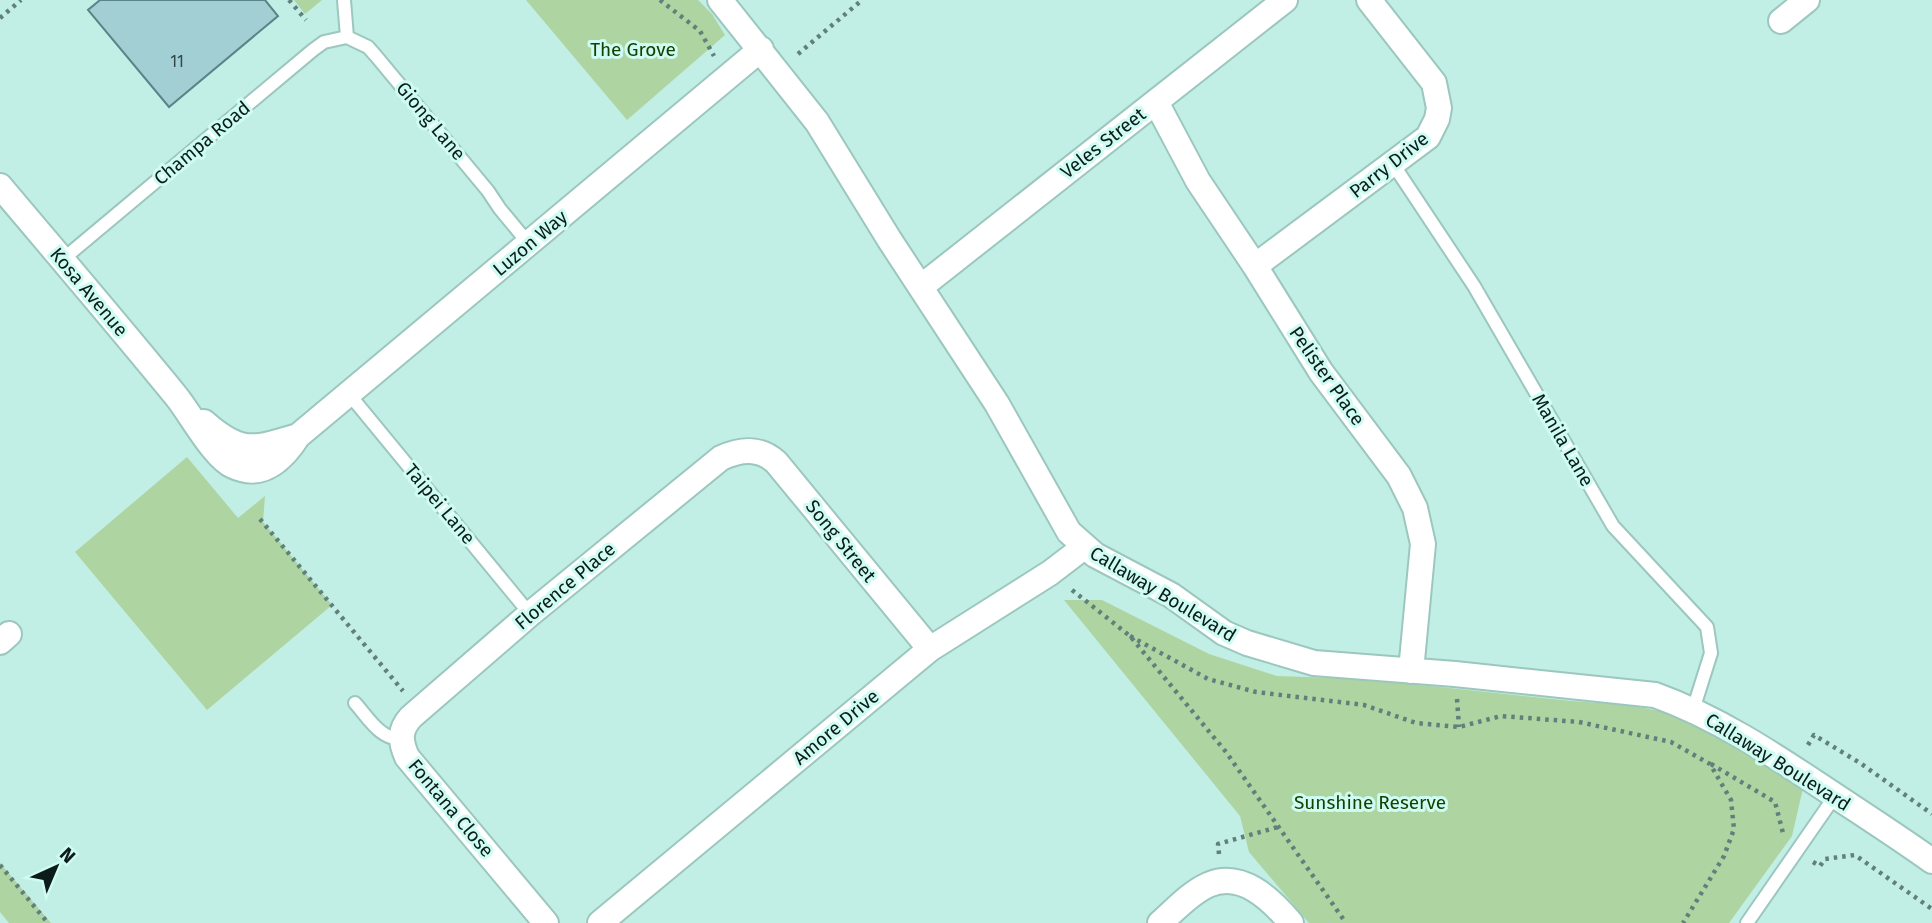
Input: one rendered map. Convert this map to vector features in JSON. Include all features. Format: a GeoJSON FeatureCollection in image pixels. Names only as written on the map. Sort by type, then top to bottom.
{"type":"FeatureCollection","features":[{"type":"Feature","properties":{"kind":"street","name":"Callaway Boulevard"},"geometry":{"type":"LineString","coordinates":[[720,0],[817,122],[997,404],[1069,532],[1095,555],[1171,595],[1224,633],[1247,643],[1314,663],[1655,695],[1727,727],[1932,861]]}},
{"type":"Feature","properties":{"kind":"street","name":"Veles Street"},"geometry":{"type":"LineString","coordinates":[[922,286],[1285,0]]}},
{"type":"Feature","properties":{"kind":"street","name":"Parry Drive"},"geometry":{"type":"LineString","coordinates":[[1255,265],[1428,137],[1437,119],[1438,99],[1434,83],[1369,0]]}},
{"type":"Feature","properties":{"kind":"street"},"geometry":{"type":"LineString","coordinates":[[1781,21],[1807,0]]}},
{"type":"Feature","properties":{"kind":"street","name":"Luzon Way"},"geometry":{"type":"LineString","coordinates":[[244,458],[261,447],[299,436],[761,49]]}},
{"type":"Feature","properties":{"kind":"street","name":"Pelister Place"},"geometry":{"type":"LineString","coordinates":[[1156,102],[1198,181],[1255,265],[1321,372],[1399,476],[1415,508],[1423,544],[1411,671]]}},
{"type":"Feature","properties":{"kind":"street","name":"Kosa Avenue"},"geometry":{"type":"LineString","coordinates":[[0,187],[178,398],[219,435],[232,443],[244,458]]}},
{"type":"Feature","properties":{"kind":"street","name":"Florence Place"},"geometry":{"type":"LineString","coordinates":[[401,738],[403,727],[419,710],[530,614],[714,463],[728,454],[743,450]]}},
{"type":"Feature","properties":{"kind":"street","name":"Song Street"},"geometry":{"type":"LineString","coordinates":[[743,450],[768,454],[776,462],[930,649]]}},
{"type":"Feature","properties":{"kind":"street","name":"Amore Drive"},"geometry":{"type":"LineString","coordinates":[[600,923],[930,649],[1050,573],[1084,547]]}},
{"type":"Feature","properties":{"kind":"street","name":"Fontana Close"},"geometry":{"type":"LineString","coordinates":[[401,738],[404,751],[411,762],[546,923]]}},
{"type":"Feature","properties":{"kind":"street"},"geometry":{"type":"LineString","coordinates":[[1160,923],[1208,885],[1230,880],[1249,886],[1266,897],[1291,923]]}},
{"type":"Feature","properties":{"kind":"lane"},"geometry":{"type":"LineString","coordinates":[[344,0],[347,37]]}},
{"type":"Feature","properties":{"kind":"lane","name":"Giong Lane"},"geometry":{"type":"LineString","coordinates":[[347,37],[368,47],[376,56],[529,244]]}},
{"type":"Feature","properties":{"kind":"lane","name":"Champa Road"},"geometry":{"type":"LineString","coordinates":[[62,260],[313,50],[324,42],[347,37]]}},
{"type":"Feature","properties":{"kind":"lane","name":"Manila Lane"},"geometry":{"type":"LineString","coordinates":[[1393,164],[1474,286],[1613,526],[1707,627],[1711,653],[1693,710]]}},
{"type":"Feature","properties":{"kind":"lane","name":"Taipei Lane"},"geometry":{"type":"LineString","coordinates":[[349,394],[530,614]]}},
{"type":"Feature","properties":{"kind":"lane","name":"Fontana Close"},"geometry":{"type":"LineString","coordinates":[[355,703],[383,734],[394,739],[401,738]]}},
{"type":"Feature","properties":{"kind":"lane"},"geometry":{"type":"LineString","coordinates":[[1747,923],[1835,796]]}},
{"type":"Feature","properties":{"kind":"path"},"geometry":{"type":"LineString","coordinates":[[0,18],[21,0]]}},
{"type":"Feature","properties":{"kind":"path"},"geometry":{"type":"LineString","coordinates":[[289,0],[306,20]]}},
{"type":"Feature","properties":{"kind":"path"},"geometry":{"type":"LineString","coordinates":[[660,0],[700,31],[728,76]]}},
{"type":"Feature","properties":{"kind":"path"},"geometry":{"type":"LineString","coordinates":[[778,72],[862,0]]}},
{"type":"Feature","properties":{"kind":"path"},"geometry":{"type":"LineString","coordinates":[[260,519],[419,710]]}},
{"type":"Feature","properties":{"kind":"path"},"geometry":{"type":"LineString","coordinates":[[1050,573],[1130,636],[1208,679],[1256,692],[1364,705],[1416,723],[1460,727],[1501,716],[1579,722],[1671,741],[1710,764],[1731,800],[1734,829],[1724,856],[1683,923]]}},
{"type":"Feature","properties":{"kind":"path"},"geometry":{"type":"LineString","coordinates":[[1130,636],[1226,752],[1346,923]]}},
{"type":"Feature","properties":{"kind":"path"},"geometry":{"type":"LineString","coordinates":[[1795,769],[1814,735],[1860,763],[1932,814]]}},
{"type":"Feature","properties":{"kind":"path"},"geometry":{"type":"LineString","coordinates":[[1218,844],[1278,827]]}},
{"type":"Feature","properties":{"kind":"path"},"geometry":{"type":"LineString","coordinates":[[0,865],[47,923]]}},
{"type":"Feature","properties":{"kind":"green space"},"geometry":{"type":"Polygon","coordinates":[[[294,0],[322,0],[305,14],[294,0]]]}},
{"type":"Feature","properties":{"kind":"green space","name":"The Grove"},"geometry":{"type":"Polygon","coordinates":[[[526,0],[698,0],[712,14],[725,35],[627,120],[526,0]]]}},
{"type":"Feature","properties":{"kind":"green space"},"geometry":{"type":"Polygon","coordinates":[[[187,457],[238,518],[265,496],[263,522],[332,605],[207,710],[75,552],[187,457]]]}},
{"type":"Feature","properties":{"kind":"green space","name":"Sunshine Reserve"},"geometry":{"type":"Polygon","coordinates":[[[1064,600],[1102,600],[1209,654],[1277,676],[1365,679],[1629,705],[1664,712],[1701,727],[1803,788],[1792,836],[1729,923],[1309,923],[1249,852],[1240,816],[1064,600]]]}},
{"type":"Feature","properties":{"kind":"green space"},"geometry":{"type":"Polygon","coordinates":[[[0,863],[51,923],[9,923],[0,912],[0,863]]]}},
{"type":"Feature","properties":{"kind":"building"},"geometry":{"type":"Polygon","coordinates":[[[100,0],[265,0],[278,16],[169,107],[88,10],[100,0]]]}}]}
